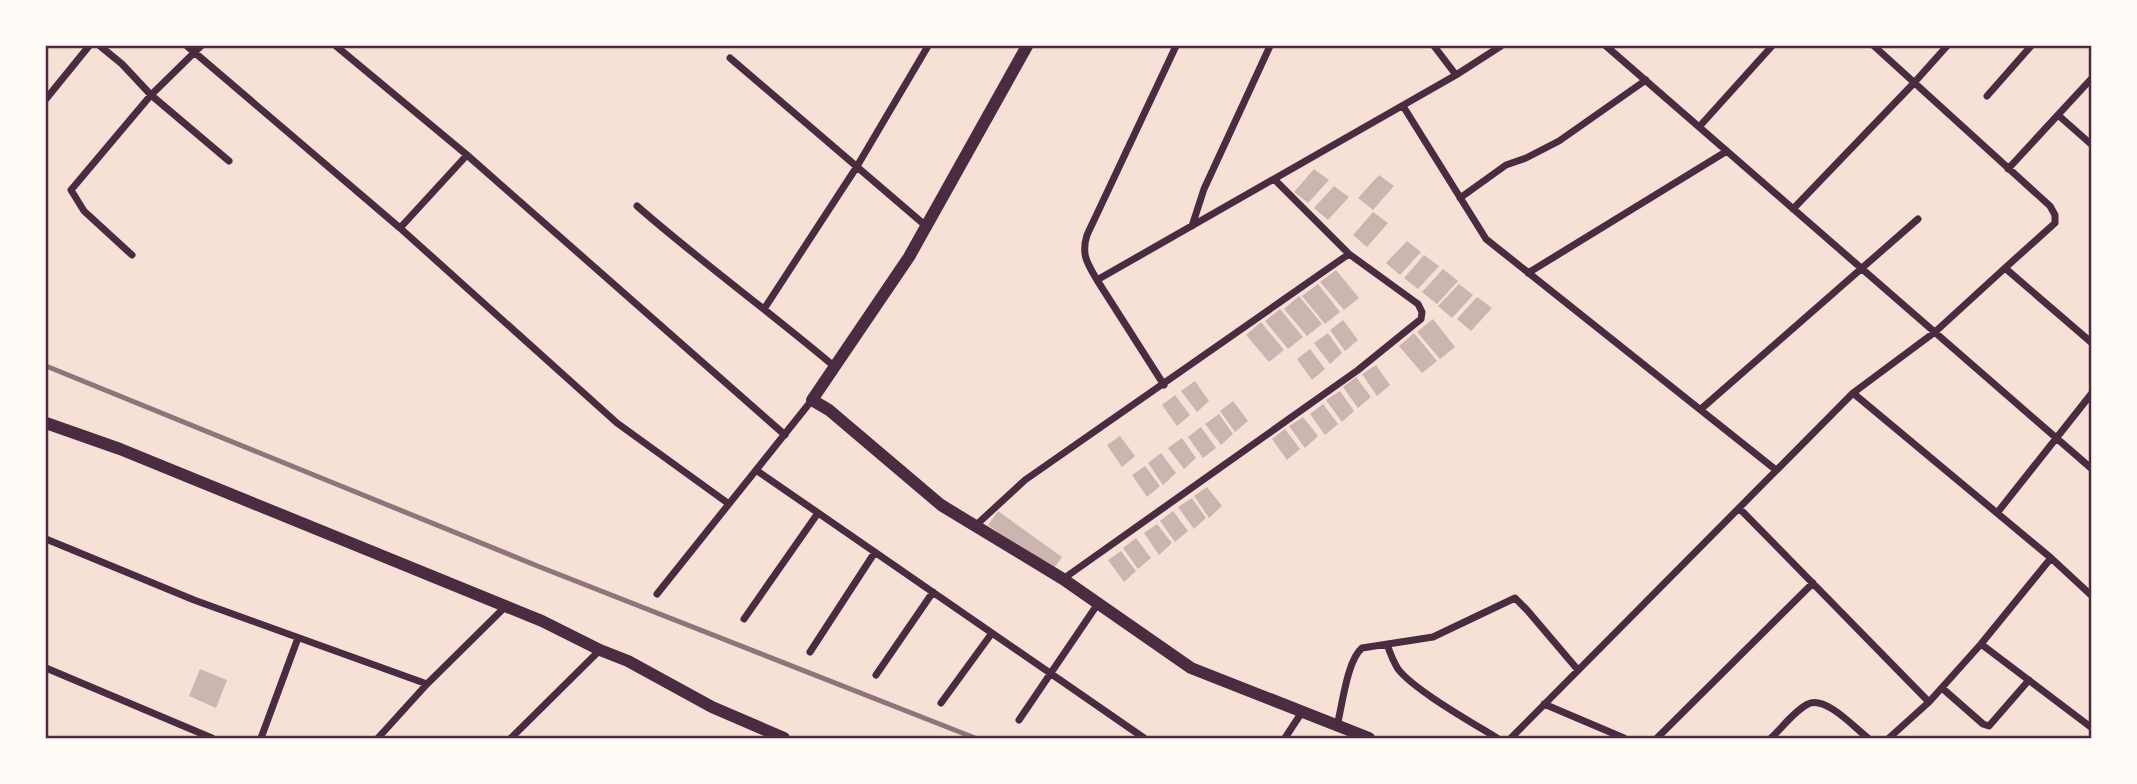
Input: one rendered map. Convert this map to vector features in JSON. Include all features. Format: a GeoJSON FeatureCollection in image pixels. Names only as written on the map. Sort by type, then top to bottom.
{"type":"FeatureCollection","features":[{"type":"Feature","properties":{"kind":"street"},"geometry":{"type":"LineString","coordinates":[[46,99],[89,46]]}},
{"type":"Feature","properties":{"kind":"street"},"geometry":{"type":"LineString","coordinates":[[100,46],[151,95],[229,161]]}},
{"type":"Feature","properties":{"kind":"street"},"geometry":{"type":"LineString","coordinates":[[187,46],[198,49],[617,423],[729,504]]}},
{"type":"Feature","properties":{"kind":"street"},"geometry":{"type":"LineString","coordinates":[[336,46],[467,155],[785,435]]}},
{"type":"Feature","properties":{"kind":"street"},"geometry":{"type":"LineString","coordinates":[[764,309],[856,168],[928,46]]}},
{"type":"Feature","properties":{"kind":"street"},"geometry":{"type":"LineString","coordinates":[[657,594],[785,435],[835,367],[909,257],[1027,46]]}},
{"type":"Feature","properties":{"kind":"street"},"geometry":{"type":"LineString","coordinates":[[1164,385],[1084,259],[1083,247],[1177,46]]}},
{"type":"Feature","properties":{"kind":"street"},"geometry":{"type":"LineString","coordinates":[[1192,226],[1204,189],[1270,46]]}},
{"type":"Feature","properties":{"kind":"street"},"geometry":{"type":"LineString","coordinates":[[1434,46],[1456,75]]}},
{"type":"Feature","properties":{"kind":"street"},"geometry":{"type":"LineString","coordinates":[[1097,280],[1403,106],[1501,46]]}},
{"type":"Feature","properties":{"kind":"street"},"geometry":{"type":"LineString","coordinates":[[1606,46],[2091,469]]}},
{"type":"Feature","properties":{"kind":"street"},"geometry":{"type":"LineString","coordinates":[[1699,127],[1772,46]]}},
{"type":"Feature","properties":{"kind":"street"},"geometry":{"type":"LineString","coordinates":[[1511,738],[1853,393],[1935,332],[2054,223],[2055,215],[2050,206],[1874,46]]}},
{"type":"Feature","properties":{"kind":"street"},"geometry":{"type":"LineString","coordinates":[[1793,209],[1947,46]]}},
{"type":"Feature","properties":{"kind":"street"},"geometry":{"type":"LineString","coordinates":[[1987,96],[2031,46]]}},
{"type":"Feature","properties":{"kind":"street"},"geometry":{"type":"LineString","coordinates":[[132,255],[84,211],[71,190],[151,95],[198,49]]}},
{"type":"Feature","properties":{"kind":"street"},"geometry":{"type":"LineString","coordinates":[[730,58],[926,226]]}},
{"type":"Feature","properties":{"kind":"street"},"geometry":{"type":"LineString","coordinates":[[2008,169],[2091,78]]}},
{"type":"Feature","properties":{"kind":"street"},"geometry":{"type":"LineString","coordinates":[[1460,198],[1506,165],[1559,141],[1646,80]]}},
{"type":"Feature","properties":{"kind":"street"},"geometry":{"type":"LineString","coordinates":[[1403,106],[1486,239],[1776,470]]}},
{"type":"Feature","properties":{"kind":"street"},"geometry":{"type":"LineString","coordinates":[[2058,115],[2091,145]]}},
{"type":"Feature","properties":{"kind":"street"},"geometry":{"type":"LineString","coordinates":[[1528,272],[1727,151]]}},
{"type":"Feature","properties":{"kind":"street"},"geometry":{"type":"LineString","coordinates":[[400,228],[467,155]]}},
{"type":"Feature","properties":{"kind":"street"},"geometry":{"type":"LineString","coordinates":[[1063,579],[1358,370],[1422,319],[1418,304],[1349,254],[1275,180]]}},
{"type":"Feature","properties":{"kind":"street"},"geometry":{"type":"LineString","coordinates":[[637,206],[699,260],[835,367]]}},
{"type":"Feature","properties":{"kind":"street"},"geometry":{"type":"LineString","coordinates":[[1701,410],[1918,219]]}},
{"type":"Feature","properties":{"kind":"street"},"geometry":{"type":"LineString","coordinates":[[974,527],[1025,480],[1349,254]]}},
{"type":"Feature","properties":{"kind":"street"},"geometry":{"type":"LineString","coordinates":[[2005,268],[2091,343]]}},
{"type":"Feature","properties":{"kind":"street"},"geometry":{"type":"LineString","coordinates":[[1853,393],[2050,558],[2091,596]]}},
{"type":"Feature","properties":{"kind":"street"},"geometry":{"type":"LineString","coordinates":[[1997,513],[2091,393]]}},
{"type":"Feature","properties":{"kind":"street"},"geometry":{"type":"LineString","coordinates":[[812,400],[829,410],[940,505],[1063,579],[1191,668],[1369,738]]}},
{"type":"Feature","properties":{"kind":"street"},"geometry":{"type":"LineString","coordinates":[[46,423],[120,449],[542,621],[628,661],[712,707],[784,738]]}},
{"type":"Feature","properties":{"kind":"street"},"geometry":{"type":"LineString","coordinates":[[756,470],[1144,738]]}},
{"type":"Feature","properties":{"kind":"street"},"geometry":{"type":"LineString","coordinates":[[1739,508],[1929,702]]}},
{"type":"Feature","properties":{"kind":"street"},"geometry":{"type":"LineString","coordinates":[[744,619],[818,513]]}},
{"type":"Feature","properties":{"kind":"street"},"geometry":{"type":"LineString","coordinates":[[46,539],[194,600],[427,684]]}},
{"type":"Feature","properties":{"kind":"street"},"geometry":{"type":"LineString","coordinates":[[810,652],[875,552]]}},
{"type":"Feature","properties":{"kind":"street"},"geometry":{"type":"LineString","coordinates":[[1889,738],[1942,688],[2050,558]]}},
{"type":"Feature","properties":{"kind":"street"},"geometry":{"type":"LineString","coordinates":[[1657,738],[1813,583]]}},
{"type":"Feature","properties":{"kind":"street"},"geometry":{"type":"LineString","coordinates":[[876,676],[933,592]]}},
{"type":"Feature","properties":{"kind":"street"},"geometry":{"type":"LineString","coordinates":[[1337,726],[1354,656],[1362,648],[1433,636],[1515,598],[1578,670]]}},
{"type":"Feature","properties":{"kind":"street"},"geometry":{"type":"LineString","coordinates":[[1019,720],[1097,605]]}},
{"type":"Feature","properties":{"kind":"street"},"geometry":{"type":"LineString","coordinates":[[378,738],[427,684],[505,607]]}},
{"type":"Feature","properties":{"kind":"street"},"geometry":{"type":"LineString","coordinates":[[941,703],[992,633]]}},
{"type":"Feature","properties":{"kind":"street"},"geometry":{"type":"LineString","coordinates":[[261,738],[298,638]]}},
{"type":"Feature","properties":{"kind":"street"},"geometry":{"type":"LineString","coordinates":[[1387,644],[1400,672],[1497,738]]}},
{"type":"Feature","properties":{"kind":"street"},"geometry":{"type":"LineString","coordinates":[[1981,644],[2091,728]]}},
{"type":"Feature","properties":{"kind":"street"},"geometry":{"type":"LineString","coordinates":[[511,738],[600,650]]}},
{"type":"Feature","properties":{"kind":"street"},"geometry":{"type":"LineString","coordinates":[[46,668],[212,738]]}},
{"type":"Feature","properties":{"kind":"street"},"geometry":{"type":"LineString","coordinates":[[1942,688],[1983,724],[1989,726],[2029,680]]}},
{"type":"Feature","properties":{"kind":"street"},"geometry":{"type":"LineString","coordinates":[[1771,738],[1805,705],[1815,701],[1825,703],[1868,738]]}},
{"type":"Feature","properties":{"kind":"street"},"geometry":{"type":"LineString","coordinates":[[1544,704],[1624,738]]}},
{"type":"Feature","properties":{"kind":"street"},"geometry":{"type":"LineString","coordinates":[[1285,738],[1302,712]]}},
{"type":"Feature","properties":{"kind":"building"},"geometry":{"type":"Polygon","coordinates":[[[1314,169],[1329,180],[1308,203],[1294,192],[1314,169]]]}},
{"type":"Feature","properties":{"kind":"building"},"geometry":{"type":"Polygon","coordinates":[[[1379,175],[1394,186],[1373,210],[1358,198],[1379,175]]]}},
{"type":"Feature","properties":{"kind":"building"},"geometry":{"type":"Polygon","coordinates":[[[1334,186],[1349,197],[1328,220],[1314,208],[1334,186]]]}},
{"type":"Feature","properties":{"kind":"building"},"geometry":{"type":"Polygon","coordinates":[[[1373,212],[1388,223],[1367,247],[1353,235],[1373,212]]]}},
{"type":"Feature","properties":{"kind":"building"},"geometry":{"type":"Polygon","coordinates":[[[1407,241],[1421,252],[1400,275],[1386,263],[1407,241]]]}},
{"type":"Feature","properties":{"kind":"building"},"geometry":{"type":"Polygon","coordinates":[[[1424,255],[1439,266],[1418,289],[1404,278],[1424,255]]]}},
{"type":"Feature","properties":{"kind":"building"},"geometry":{"type":"Polygon","coordinates":[[[1443,269],[1458,281],[1437,304],[1422,292],[1443,269]]]}},
{"type":"Feature","properties":{"kind":"building"},"geometry":{"type":"Polygon","coordinates":[[[1336,270],[1359,298],[1344,310],[1320,282],[1336,270]]]}},
{"type":"Feature","properties":{"kind":"building"},"geometry":{"type":"Polygon","coordinates":[[[1318,284],[1340,312],[1325,324],[1302,296],[1318,284]]]}},
{"type":"Feature","properties":{"kind":"building"},"geometry":{"type":"Polygon","coordinates":[[[1459,284],[1473,295],[1452,318],[1438,306],[1459,284]]]}},
{"type":"Feature","properties":{"kind":"building"},"geometry":{"type":"Polygon","coordinates":[[[1299,296],[1322,324],[1307,336],[1284,309],[1299,296]]]}},
{"type":"Feature","properties":{"kind":"building"},"geometry":{"type":"Polygon","coordinates":[[[1477,297],[1492,308],[1471,331],[1457,319],[1477,297]]]}},
{"type":"Feature","properties":{"kind":"building"},"geometry":{"type":"Polygon","coordinates":[[[1280,309],[1303,337],[1288,349],[1265,321],[1280,309]]]}},
{"type":"Feature","properties":{"kind":"building"},"geometry":{"type":"Polygon","coordinates":[[[1433,319],[1455,347],[1440,359],[1417,332],[1433,319]]]}},
{"type":"Feature","properties":{"kind":"building"},"geometry":{"type":"Polygon","coordinates":[[[1343,320],[1358,340],[1345,351],[1330,330],[1343,320]]]}},
{"type":"Feature","properties":{"kind":"building"},"geometry":{"type":"Polygon","coordinates":[[[1261,322],[1284,350],[1269,362],[1246,335],[1261,322]]]}},
{"type":"Feature","properties":{"kind":"building"},"geometry":{"type":"Polygon","coordinates":[[[1328,333],[1342,353],[1330,364],[1314,343],[1328,333]]]}},
{"type":"Feature","properties":{"kind":"building"},"geometry":{"type":"Polygon","coordinates":[[[1414,333],[1437,361],[1422,373],[1399,346],[1414,333]]]}},
{"type":"Feature","properties":{"kind":"building"},"geometry":{"type":"Polygon","coordinates":[[[1310,349],[1325,369],[1312,380],[1297,359],[1310,349]]]}},
{"type":"Feature","properties":{"kind":"building"},"geometry":{"type":"Polygon","coordinates":[[[1376,365],[1390,385],[1377,396],[1362,374],[1376,365]]]}},
{"type":"Feature","properties":{"kind":"building"},"geometry":{"type":"Polygon","coordinates":[[[1356,377],[1371,397],[1358,408],[1343,387],[1356,377]]]}},
{"type":"Feature","properties":{"kind":"building"},"geometry":{"type":"Polygon","coordinates":[[[1195,381],[1209,401],[1197,412],[1181,391],[1195,381]]]}},
{"type":"Feature","properties":{"kind":"building"},"geometry":{"type":"Polygon","coordinates":[[[1340,391],[1354,411],[1342,422],[1326,400],[1340,391]]]}},
{"type":"Feature","properties":{"kind":"building"},"geometry":{"type":"Polygon","coordinates":[[[1175,395],[1190,415],[1177,426],[1162,405],[1175,395]]]}},
{"type":"Feature","properties":{"kind":"building"},"geometry":{"type":"Polygon","coordinates":[[[1233,401],[1248,421],[1235,432],[1220,411],[1233,401]]]}},
{"type":"Feature","properties":{"kind":"building"},"geometry":{"type":"Polygon","coordinates":[[[1323,404],[1338,424],[1325,435],[1310,414],[1323,404]]]}},
{"type":"Feature","properties":{"kind":"building"},"geometry":{"type":"Polygon","coordinates":[[[1219,414],[1233,434],[1221,445],[1205,424],[1219,414]]]}},
{"type":"Feature","properties":{"kind":"building"},"geometry":{"type":"Polygon","coordinates":[[[1303,417],[1318,436],[1305,448],[1289,426],[1303,417]]]}},
{"type":"Feature","properties":{"kind":"building"},"geometry":{"type":"Polygon","coordinates":[[[1201,427],[1216,448],[1203,458],[1188,437],[1201,427]]]}},
{"type":"Feature","properties":{"kind":"building"},"geometry":{"type":"Polygon","coordinates":[[[1285,429],[1300,449],[1287,460],[1272,439],[1285,429]]]}},
{"type":"Feature","properties":{"kind":"building"},"geometry":{"type":"Polygon","coordinates":[[[1120,436],[1135,456],[1122,467],[1107,445],[1120,436]]]}},
{"type":"Feature","properties":{"kind":"building"},"geometry":{"type":"Polygon","coordinates":[[[1182,438],[1196,458],[1184,469],[1168,448],[1182,438]]]}},
{"type":"Feature","properties":{"kind":"building"},"geometry":{"type":"Polygon","coordinates":[[[1161,453],[1176,473],[1163,485],[1148,463],[1161,453]]]}},
{"type":"Feature","properties":{"kind":"building"},"geometry":{"type":"Polygon","coordinates":[[[1145,466],[1160,486],[1147,497],[1132,475],[1145,466]]]}},
{"type":"Feature","properties":{"kind":"building"},"geometry":{"type":"Polygon","coordinates":[[[1207,487],[1222,506],[1209,518],[1194,496],[1207,487]]]}},
{"type":"Feature","properties":{"kind":"building"},"geometry":{"type":"Polygon","coordinates":[[[1192,498],[1206,518],[1194,529],[1178,507],[1192,498]]]}},
{"type":"Feature","properties":{"kind":"building"},"geometry":{"type":"Polygon","coordinates":[[[998,511],[1062,557],[1052,571],[988,525],[998,511]]]}},
{"type":"Feature","properties":{"kind":"building"},"geometry":{"type":"Polygon","coordinates":[[[1173,511],[1188,531],[1175,542],[1160,521],[1173,511]]]}},
{"type":"Feature","properties":{"kind":"building"},"geometry":{"type":"Polygon","coordinates":[[[1157,524],[1172,543],[1159,555],[1144,533],[1157,524]]]}},
{"type":"Feature","properties":{"kind":"building"},"geometry":{"type":"Polygon","coordinates":[[[1136,538],[1151,558],[1138,569],[1123,548],[1136,538]]]}},
{"type":"Feature","properties":{"kind":"building"},"geometry":{"type":"Polygon","coordinates":[[[1121,551],[1136,571],[1124,582],[1108,560],[1121,551]]]}},
{"type":"Feature","properties":{"kind":"building"},"geometry":{"type":"Polygon","coordinates":[[[200,669],[227,680],[216,708],[189,696],[200,669]]]}},
{"type":"Feature","properties":{"kind":"railway"},"geometry":{"type":"LineString","coordinates":[[46,366],[540,567],[975,738]]}}]}
